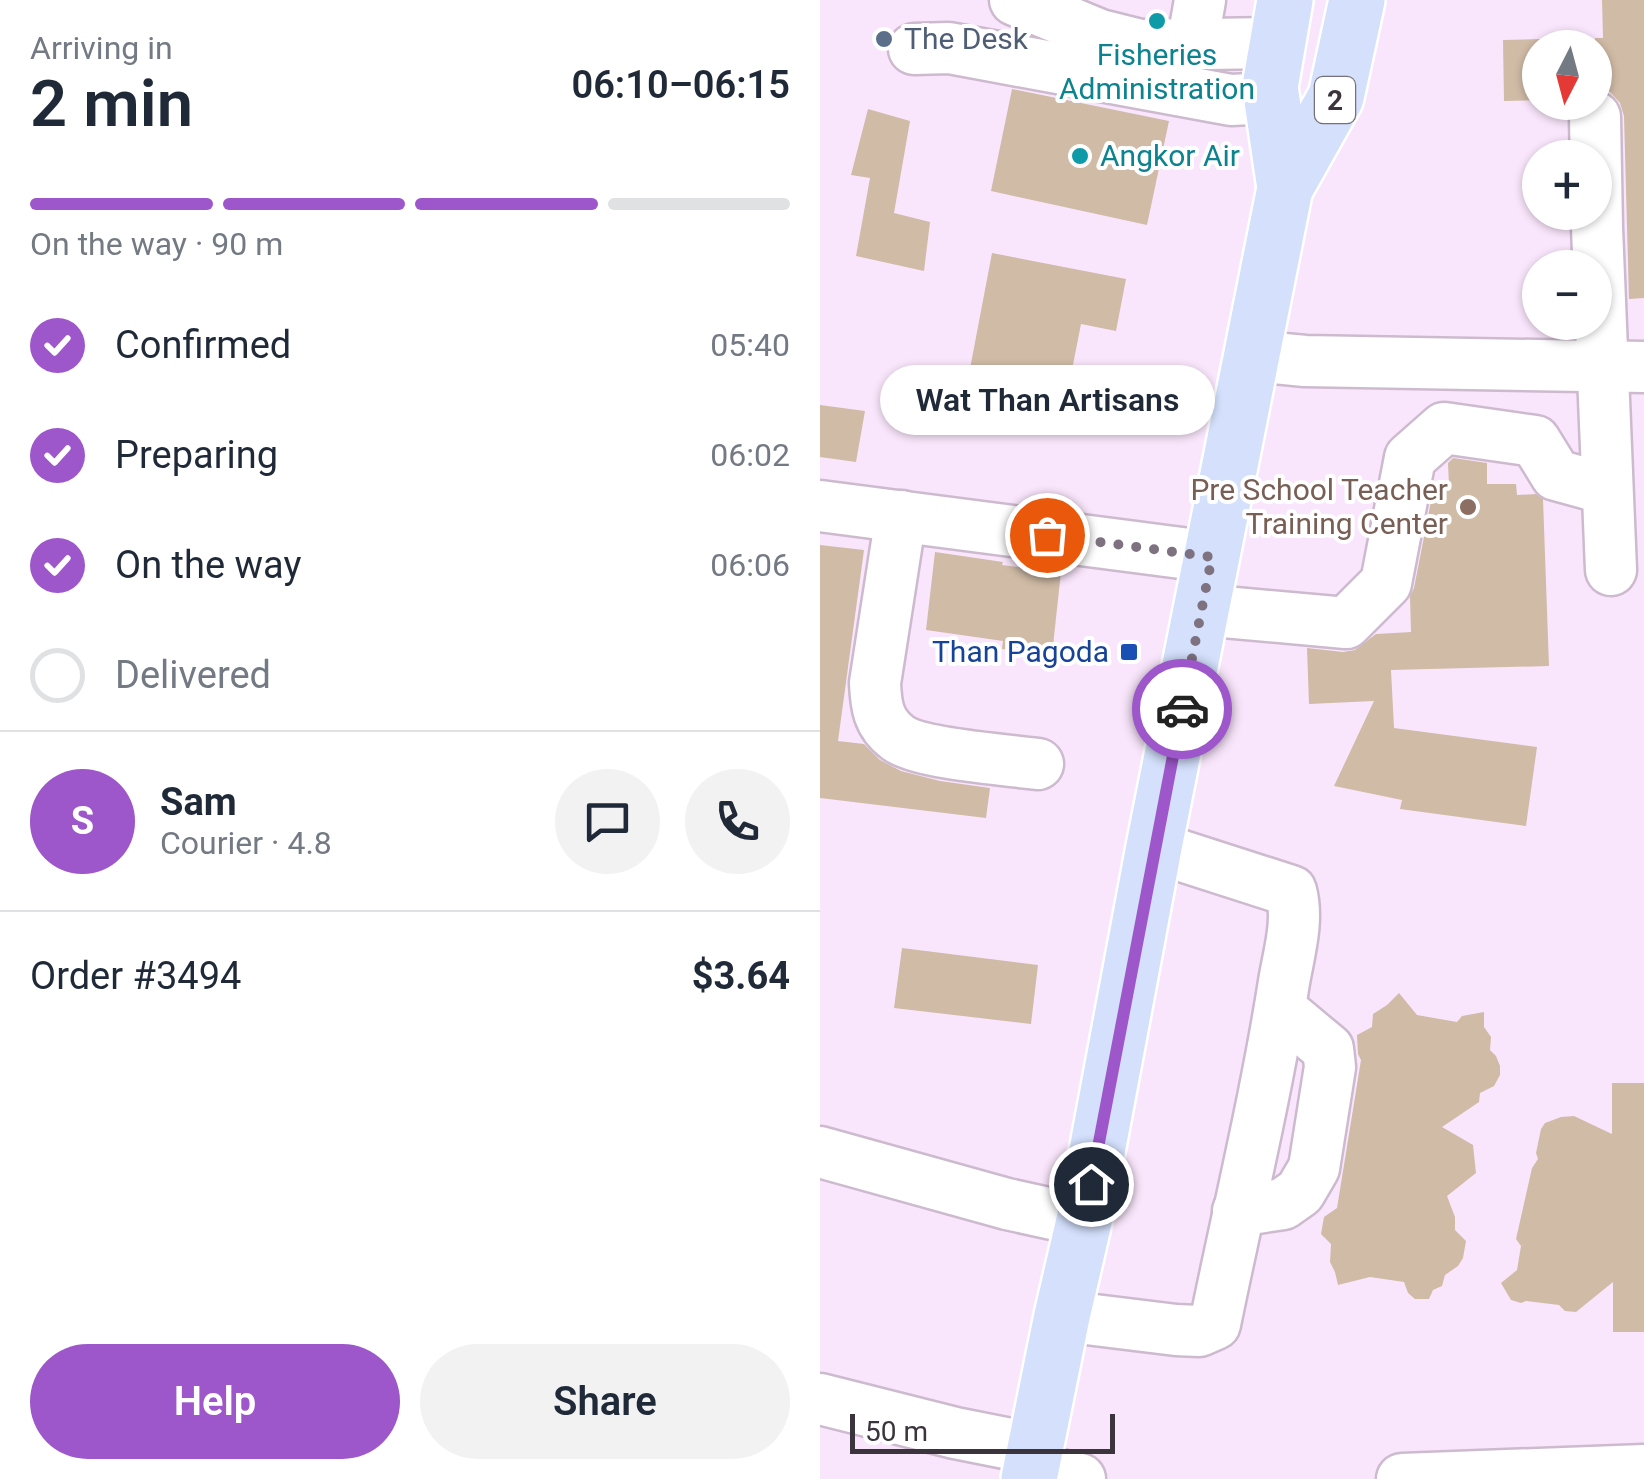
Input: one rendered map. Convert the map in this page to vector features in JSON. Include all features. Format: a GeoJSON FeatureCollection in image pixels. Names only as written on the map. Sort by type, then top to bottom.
{"type":"FeatureCollection","features":[{"type":"Feature","properties":{"kind":"main road","name":"2"},"geometry":{"type":"LineString","coordinates":[[1044,1469],[1062,1316],[1084,1221],[1285,188],[1336,97],[1357,0]]}},
{"type":"Feature","properties":{"kind":"main road","name":"2"},"geometry":{"type":"LineString","coordinates":[[1281,21],[1270,87],[1285,188]]}},
{"type":"Feature","properties":{"kind":"street"},"geometry":{"type":"LineString","coordinates":[[1015,0],[1140,45],[1196,23],[1281,21]]}},
{"type":"Feature","properties":{"kind":"street"},"geometry":{"type":"LineString","coordinates":[[914,50],[949,48],[1230,100],[1271,98]]}},
{"type":"Feature","properties":{"kind":"street"},"geometry":{"type":"LineString","coordinates":[[1596,120],[1597,228],[1624,367],[1608,489],[1610,570]]}},
{"type":"Feature","properties":{"kind":"street"},"geometry":{"type":"LineString","coordinates":[[1252,356],[1624,367]]}},
{"type":"Feature","properties":{"kind":"street"},"geometry":{"type":"LineString","coordinates":[[1202,610],[1346,622],[1386,583],[1410,458],[1444,428],[1535,440],[1556,475],[1608,489]]}},
{"type":"Feature","properties":{"kind":"street"},"geometry":{"type":"LineString","coordinates":[[820,506],[1212,557]]}},
{"type":"Feature","properties":{"kind":"street"},"geometry":{"type":"LineString","coordinates":[[901,516],[875,682],[876,708],[901,740],[963,755],[1038,764]]}},
{"type":"Feature","properties":{"kind":"street"},"geometry":{"type":"LineString","coordinates":[[1062,1316],[1199,1331],[1215,1324],[1280,1009],[1294,919],[1291,890],[1154,847]]}},
{"type":"Feature","properties":{"kind":"street"},"geometry":{"type":"LineString","coordinates":[[1238,1211],[1283,1204],[1300,1192],[1314,1168],[1330,1067],[1328,1049],[1280,1009]]}},
{"type":"Feature","properties":{"kind":"street"},"geometry":{"type":"LineString","coordinates":[[820,1152],[1007,1204],[1084,1221]]}},
{"type":"Feature","properties":{"kind":"street"},"geometry":{"type":"LineString","coordinates":[[820,1399],[955,1433],[1044,1469]]}},
{"type":"Feature","properties":{"kind":"street"},"geometry":{"type":"LineString","coordinates":[[1402,1479],[1644,1470]]}},
{"type":"Feature","properties":{"kind":"building"},"geometry":{"type":"Polygon","coordinates":[[[1602,0],[1644,0],[1644,298],[1629,299],[1624,116],[1612,94],[1612,30],[1603,30],[1602,0]]]}},
{"type":"Feature","properties":{"kind":"building"},"geometry":{"type":"Polygon","coordinates":[[[1522,39],[1522,100],[1504,101],[1503,40],[1522,39]]]}},
{"type":"Feature","properties":{"kind":"building","name":"Angkor Air"},"geometry":{"type":"Polygon","coordinates":[[[1012,89],[1169,121],[1147,225],[991,191],[1012,89]]]}},
{"type":"Feature","properties":{"kind":"building"},"geometry":{"type":"Polygon","coordinates":[[[868,109],[910,121],[894,213],[930,222],[924,271],[856,256],[870,178],[851,175],[868,109]]]}},
{"type":"Feature","properties":{"kind":"building"},"geometry":{"type":"Polygon","coordinates":[[[992,253],[1126,279],[1116,331],[1081,324],[1069,385],[1093,389],[1089,417],[998,404],[999,399],[965,395],[992,253]]]}},
{"type":"Feature","properties":{"kind":"building"},"geometry":{"type":"Polygon","coordinates":[[[820,405],[865,411],[856,462],[820,457],[820,405]]]}},
{"type":"Feature","properties":{"kind":"building"},"geometry":{"type":"Polygon","coordinates":[[[1453,458],[1487,463],[1487,484],[1516,484],[1517,495],[1536,494],[1543,499],[1549,666],[1391,670],[1394,728],[1537,747],[1526,826],[1400,809],[1402,800],[1334,786],[1374,701],[1309,704],[1307,648],[1343,652],[1355,650],[1376,634],[1411,632],[1410,596],[1432,496],[1435,487],[1449,486],[1448,463],[1453,458]]]}},
{"type":"Feature","properties":{"kind":"building"},"geometry":{"type":"Polygon","coordinates":[[[820,545],[864,550],[838,741],[864,744],[880,760],[901,771],[990,788],[986,818],[820,798],[820,545]]]}},
{"type":"Feature","properties":{"kind":"building"},"geometry":{"type":"Polygon","coordinates":[[[935,552],[1061,572],[1052,655],[1002,649],[1003,641],[926,630],[935,552]]]}},
{"type":"Feature","properties":{"kind":"building"},"geometry":{"type":"Polygon","coordinates":[[[902,948],[1038,965],[1031,1024],[894,1008],[902,948]]]}},
{"type":"Feature","properties":{"kind":"building"},"geometry":{"type":"Polygon","coordinates":[[[1399,993],[1417,1015],[1457,1022],[1462,1016],[1484,1012],[1484,1027],[1491,1037],[1490,1050],[1500,1066],[1494,1086],[1480,1093],[1479,1102],[1442,1127],[1473,1145],[1476,1173],[1447,1196],[1455,1230],[1466,1241],[1458,1266],[1445,1275],[1442,1286],[1433,1290],[1429,1299],[1415,1299],[1404,1282],[1370,1277],[1338,1285],[1330,1262],[1331,1244],[1321,1234],[1324,1217],[1337,1208],[1361,1060],[1357,1035],[1372,1027],[1373,1014],[1399,993]]]}},
{"type":"Feature","properties":{"kind":"building"},"geometry":{"type":"Polygon","coordinates":[[[1612,1083],[1644,1083],[1644,1332],[1613,1332],[1613,1282],[1576,1312],[1565,1311],[1559,1305],[1511,1300],[1501,1283],[1517,1270],[1521,1246],[1516,1239],[1532,1168],[1538,1159],[1541,1129],[1545,1123],[1574,1116],[1612,1134],[1612,1083]]]}},
{"type":"Feature","properties":{"kind":"way so far"},"geometry":{"type":"LineString","coordinates":[[1047,535],[1212,557],[1182,709]]}},
{"type":"Feature","properties":{"kind":"place","name":"Fisheries Administration"},"geometry":{"type":"Point","coordinates":[1157,21]}},
{"type":"Feature","properties":{"kind":"place","name":"The Desk"},"geometry":{"type":"Point","coordinates":[884,39]}},
{"type":"Feature","properties":{"kind":"place","name":"Angkor Air"},"geometry":{"type":"Point","coordinates":[1080,156]}},
{"type":"Feature","properties":{"kind":"place","name":"Pre School Teacher Training Center"},"geometry":{"type":"Point","coordinates":[1468,507]}},
{"type":"Feature","properties":{"kind":"place","name":"Wat Than Artisans"},"geometry":{"type":"Point","coordinates":[1047,535]}},
{"type":"Feature","properties":{"kind":"place","name":"Than Pagoda"},"geometry":{"type":"Point","coordinates":[1129,652]}},
{"type":"Feature","properties":{"kind":"route"},"geometry":{"type":"LineString","coordinates":[[1091,1184],[1182,709]]}}]}
